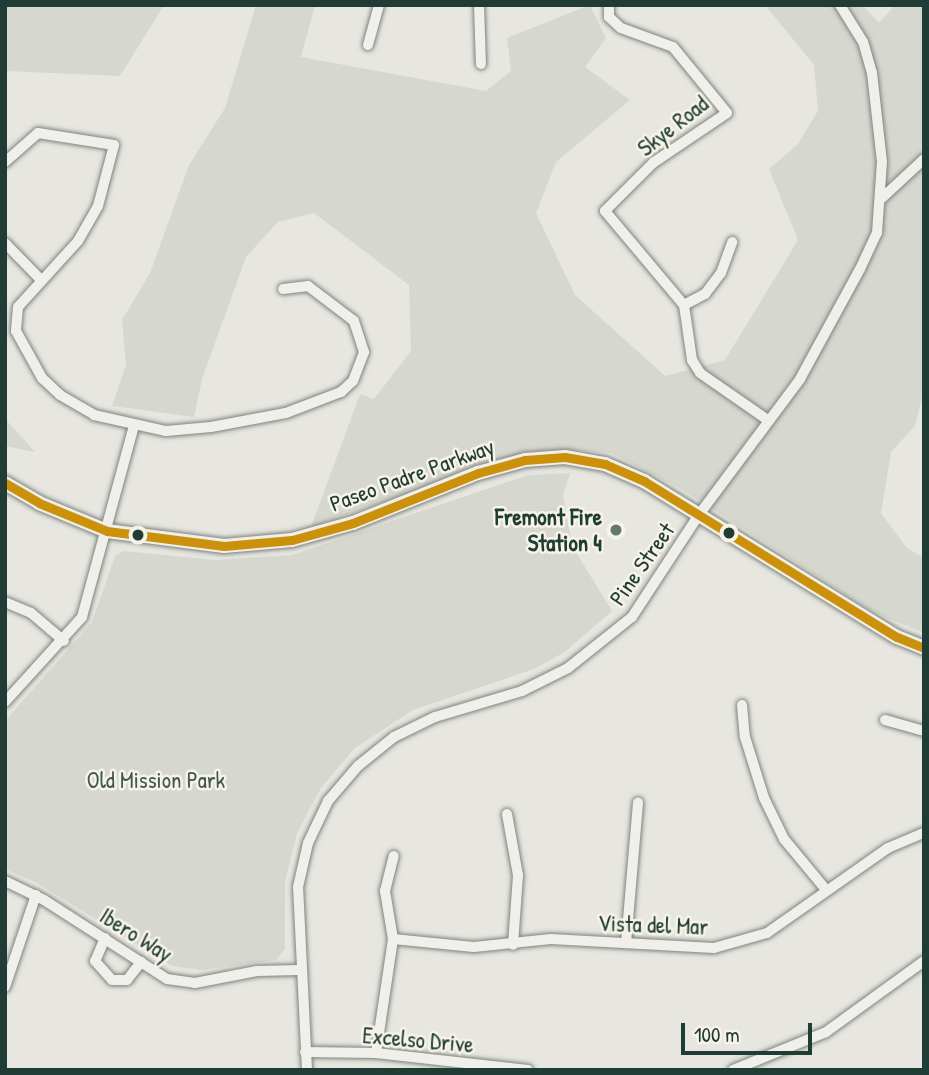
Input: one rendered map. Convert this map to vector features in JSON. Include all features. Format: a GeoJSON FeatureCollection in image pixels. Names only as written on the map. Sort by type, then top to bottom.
{"type":"FeatureCollection","features":[{"type":"Feature","properties":{"kind":"main road","name":"Paseo Padre Parkway"},"geometry":{"type":"LineString","coordinates":[[5,483],[39,503],[107,531],[224,546],[292,540],[353,523],[478,473],[525,460],[565,457],[605,464],[644,481],[897,637],[924,648]]}},
{"type":"Feature","properties":{"kind":"street"},"geometry":{"type":"LineString","coordinates":[[368,45],[379,5]]}},
{"type":"Feature","properties":{"kind":"street"},"geometry":{"type":"LineString","coordinates":[[479,5],[481,64]]}},
{"type":"Feature","properties":{"kind":"street","name":"Skye Road"},"geometry":{"type":"LineString","coordinates":[[608,5],[609,17],[621,29],[673,47],[727,113],[653,163],[605,211],[684,305]]}},
{"type":"Feature","properties":{"kind":"street","name":"Pine Street"},"geometry":{"type":"LineString","coordinates":[[307,1070],[299,970],[298,887],[309,844],[328,801],[358,766],[394,737],[435,717],[522,691],[598,648],[653,589],[698,516],[800,379],[860,269],[877,233],[882,198],[872,73],[863,42],[840,5]]}},
{"type":"Feature","properties":{"kind":"street"},"geometry":{"type":"LineString","coordinates":[[5,161],[38,134],[114,145],[98,206],[78,241],[40,279],[18,307],[16,331],[29,359],[51,386],[78,407],[134,426],[166,430],[223,425],[317,404],[347,387],[360,367],[364,352],[354,321],[308,286],[283,289]]}},
{"type":"Feature","properties":{"kind":"street"},"geometry":{"type":"LineString","coordinates":[[882,198],[924,159]]}},
{"type":"Feature","properties":{"kind":"street"},"geometry":{"type":"LineString","coordinates":[[732,242],[721,273],[705,293],[684,305],[692,360],[700,373],[769,421]]}},
{"type":"Feature","properties":{"kind":"street"},"geometry":{"type":"LineString","coordinates":[[5,243],[40,279]]}},
{"type":"Feature","properties":{"kind":"street"},"geometry":{"type":"LineString","coordinates":[[5,702],[64,641],[82,617],[134,426]]}},
{"type":"Feature","properties":{"kind":"street"},"geometry":{"type":"LineString","coordinates":[[5,602],[31,613],[64,641]]}},
{"type":"Feature","properties":{"kind":"street"},"geometry":{"type":"LineString","coordinates":[[742,705],[745,737],[764,798],[784,839],[827,891]]}},
{"type":"Feature","properties":{"kind":"street"},"geometry":{"type":"LineString","coordinates":[[884,720],[924,731]]}},
{"type":"Feature","properties":{"kind":"street"},"geometry":{"type":"LineString","coordinates":[[626,943],[638,803]]}},
{"type":"Feature","properties":{"kind":"street"},"geometry":{"type":"LineString","coordinates":[[507,814],[518,875],[513,945]]}},
{"type":"Feature","properties":{"kind":"street","name":"Vista del Mar"},"geometry":{"type":"LineString","coordinates":[[393,939],[474,947],[551,939],[714,948],[767,933],[888,848],[924,833]]}},
{"type":"Feature","properties":{"kind":"street"},"geometry":{"type":"LineString","coordinates":[[376,1053],[393,939],[385,891],[394,856]]}},
{"type":"Feature","properties":{"kind":"street","name":"Ibero Way"},"geometry":{"type":"LineString","coordinates":[[5,881],[36,895],[167,979],[195,983],[257,971],[299,970]]}},
{"type":"Feature","properties":{"kind":"street"},"geometry":{"type":"LineString","coordinates":[[5,987],[36,895]]}},
{"type":"Feature","properties":{"kind":"street"},"geometry":{"type":"LineString","coordinates":[[105,938],[95,961],[112,980],[127,980],[141,962]]}},
{"type":"Feature","properties":{"kind":"street"},"geometry":{"type":"LineString","coordinates":[[733,1070],[826,1032],[924,961]]}},
{"type":"Feature","properties":{"kind":"street","name":"Excelso Drive"},"geometry":{"type":"LineString","coordinates":[[305,1052],[376,1053],[528,1070]]}},
{"type":"Feature","properties":{"kind":"green space"},"geometry":{"type":"Polygon","coordinates":[[[5,5],[164,5],[120,76],[5,71],[5,5]]]}},
{"type":"Feature","properties":{"kind":"green space"},"geometry":{"type":"Polygon","coordinates":[[[256,5],[315,5],[301,57],[486,91],[511,71],[507,38],[590,5],[606,38],[585,67],[630,100],[556,162],[536,213],[575,295],[665,376],[725,360],[798,240],[769,169],[797,145],[818,111],[814,65],[765,5],[862,5],[879,23],[895,5],[924,5],[924,390],[915,426],[891,452],[881,513],[907,548],[924,558],[924,633],[873,612],[683,490],[611,453],[563,449],[524,453],[311,527],[360,394],[374,399],[411,351],[409,285],[314,213],[278,222],[246,257],[202,379],[194,417],[112,406],[126,365],[122,320],[150,273],[189,165],[225,108],[256,5]]]}},
{"type":"Feature","properties":{"kind":"green space"},"geometry":{"type":"Polygon","coordinates":[[[5,419],[35,452],[5,446],[5,419]]]}},
{"type":"Feature","properties":{"kind":"green space","name":"Old Mission Park"},"geometry":{"type":"Polygon","coordinates":[[[570,473],[563,495],[572,546],[612,611],[565,652],[534,669],[413,710],[355,748],[321,788],[297,833],[285,882],[285,949],[276,960],[201,970],[172,966],[37,883],[5,869],[5,721],[92,622],[115,556],[123,551],[216,560],[292,555],[528,475],[570,473]]]}},
{"type":"Feature","properties":{"kind":"transit line"},"geometry":{"type":"LineString","coordinates":[[5,483],[39,503],[107,531],[224,546],[292,540],[353,523],[478,473],[525,460],[565,457],[605,464],[644,481],[897,637],[924,648]]}},
{"type":"Feature","properties":{"kind":"place","name":"Fremont Fire Station 4"},"geometry":{"type":"Point","coordinates":[616,530]}}]}
